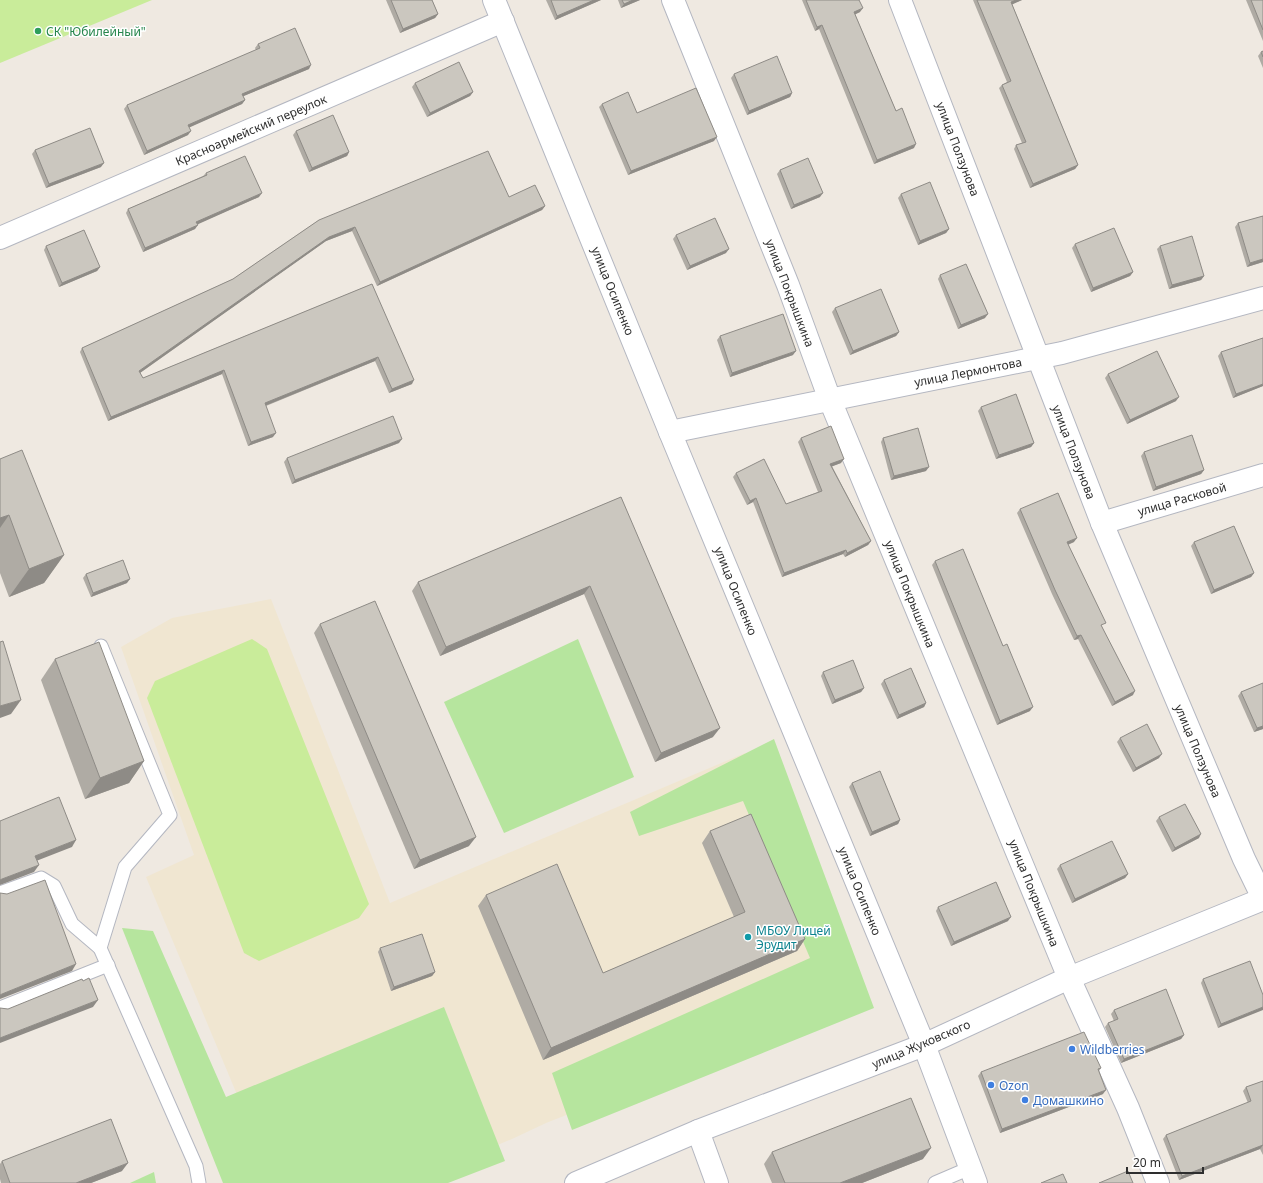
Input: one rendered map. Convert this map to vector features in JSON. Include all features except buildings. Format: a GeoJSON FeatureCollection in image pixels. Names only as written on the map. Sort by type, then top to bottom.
{"type":"FeatureCollection","features":[{"type":"Feature","properties":{"kind":"street","name":"улица Осипенко"},"geometry":{"type":"LineString","coordinates":[[494,0],[670,432],[924,1045],[973,1176]]}},
{"type":"Feature","properties":{"kind":"street","name":"улица Покрышкина"},"geometry":{"type":"LineString","coordinates":[[673,0],[788,286],[830,400],[1069,978],[1128,1108],[1158,1183]]}},
{"type":"Feature","properties":{"kind":"street","name":"улица Ползунова"},"geometry":{"type":"LineString","coordinates":[[900,0],[1102,523],[1244,859],[1263,898]]}},
{"type":"Feature","properties":{"kind":"street","name":"Красноармейский переулок"},"geometry":{"type":"LineString","coordinates":[[0,238],[503,21]]}},
{"type":"Feature","properties":{"kind":"street","name":"улица Лермонтова"},"geometry":{"type":"LineString","coordinates":[[670,432],[1038,358],[1263,298]]}},
{"type":"Feature","properties":{"kind":"street","name":"улица Расковой"},"geometry":{"type":"LineString","coordinates":[[1102,523],[1263,475]]}},
{"type":"Feature","properties":{"kind":"street","name":"улица Жуковского"},"geometry":{"type":"LineString","coordinates":[[576,1183],[698,1131],[924,1045],[1069,978],[1263,898]]}},
{"type":"Feature","properties":{"kind":"street"},"geometry":{"type":"LineString","coordinates":[[698,1131],[717,1183]]}},
{"type":"Feature","properties":{"kind":"lane"},"geometry":{"type":"LineString","coordinates":[[100,948],[125,867],[170,816],[101,646]]}},
{"type":"Feature","properties":{"kind":"lane"},"geometry":{"type":"LineString","coordinates":[[0,893],[41,878],[54,886],[72,924],[100,948],[196,1166],[199,1183]]}},
{"type":"Feature","properties":{"kind":"lane"},"geometry":{"type":"LineString","coordinates":[[0,1008],[108,965]]}},
{"type":"Feature","properties":{"kind":"lane"},"geometry":{"type":"LineString","coordinates":[[935,1183],[973,1176]]}},
{"type":"Feature","properties":{"kind":"shaded area"},"geometry":{"type":"Polygon","coordinates":[[[271,599],[390,903],[745,753],[861,999],[546,1123],[512,1139],[406,1183],[274,1183],[146,877],[194,855],[121,647],[172,618],[271,599]]]}},
{"type":"Feature","properties":{"kind":"green space","name":"СК \"Юбилейный\""},"geometry":{"type":"Polygon","coordinates":[[[0,0],[152,0],[0,63],[0,0]]]}},
{"type":"Feature","properties":{"kind":"green space"},"geometry":{"type":"Polygon","coordinates":[[[252,639],[267,649],[369,904],[359,918],[259,961],[244,953],[147,698],[155,681],[252,639]]]}},
{"type":"Feature","properties":{"kind":"green space"},"geometry":{"type":"Polygon","coordinates":[[[578,639],[634,777],[504,833],[444,702],[578,639]]]}},
{"type":"Feature","properties":{"kind":"green space"},"geometry":{"type":"Polygon","coordinates":[[[774,739],[874,1008],[572,1130],[552,1073],[810,958],[743,801],[639,836],[630,812],[774,739]]]}},
{"type":"Feature","properties":{"kind":"green space"},"geometry":{"type":"Polygon","coordinates":[[[122,928],[153,931],[226,1097],[444,1007],[505,1161],[448,1183],[223,1183],[122,928]]]}},
{"type":"Feature","properties":{"kind":"green space"},"geometry":{"type":"Polygon","coordinates":[[[154,1172],[156,1183],[130,1183],[154,1172]]]}},
{"type":"Feature","properties":{"kind":"place","name":"СК \"Юбилейный\""},"geometry":{"type":"Point","coordinates":[38,31]}},
{"type":"Feature","properties":{"kind":"place","name":"МБОУ Лицей Эрудит"},"geometry":{"type":"Point","coordinates":[748,937]}},
{"type":"Feature","properties":{"kind":"place","name":"Wildberries"},"geometry":{"type":"Point","coordinates":[1072,1049]}},
{"type":"Feature","properties":{"kind":"place","name":"Ozon"},"geometry":{"type":"Point","coordinates":[991,1085]}},
{"type":"Feature","properties":{"kind":"place","name":"Домашкино"},"geometry":{"type":"Point","coordinates":[1025,1100]}}]}
